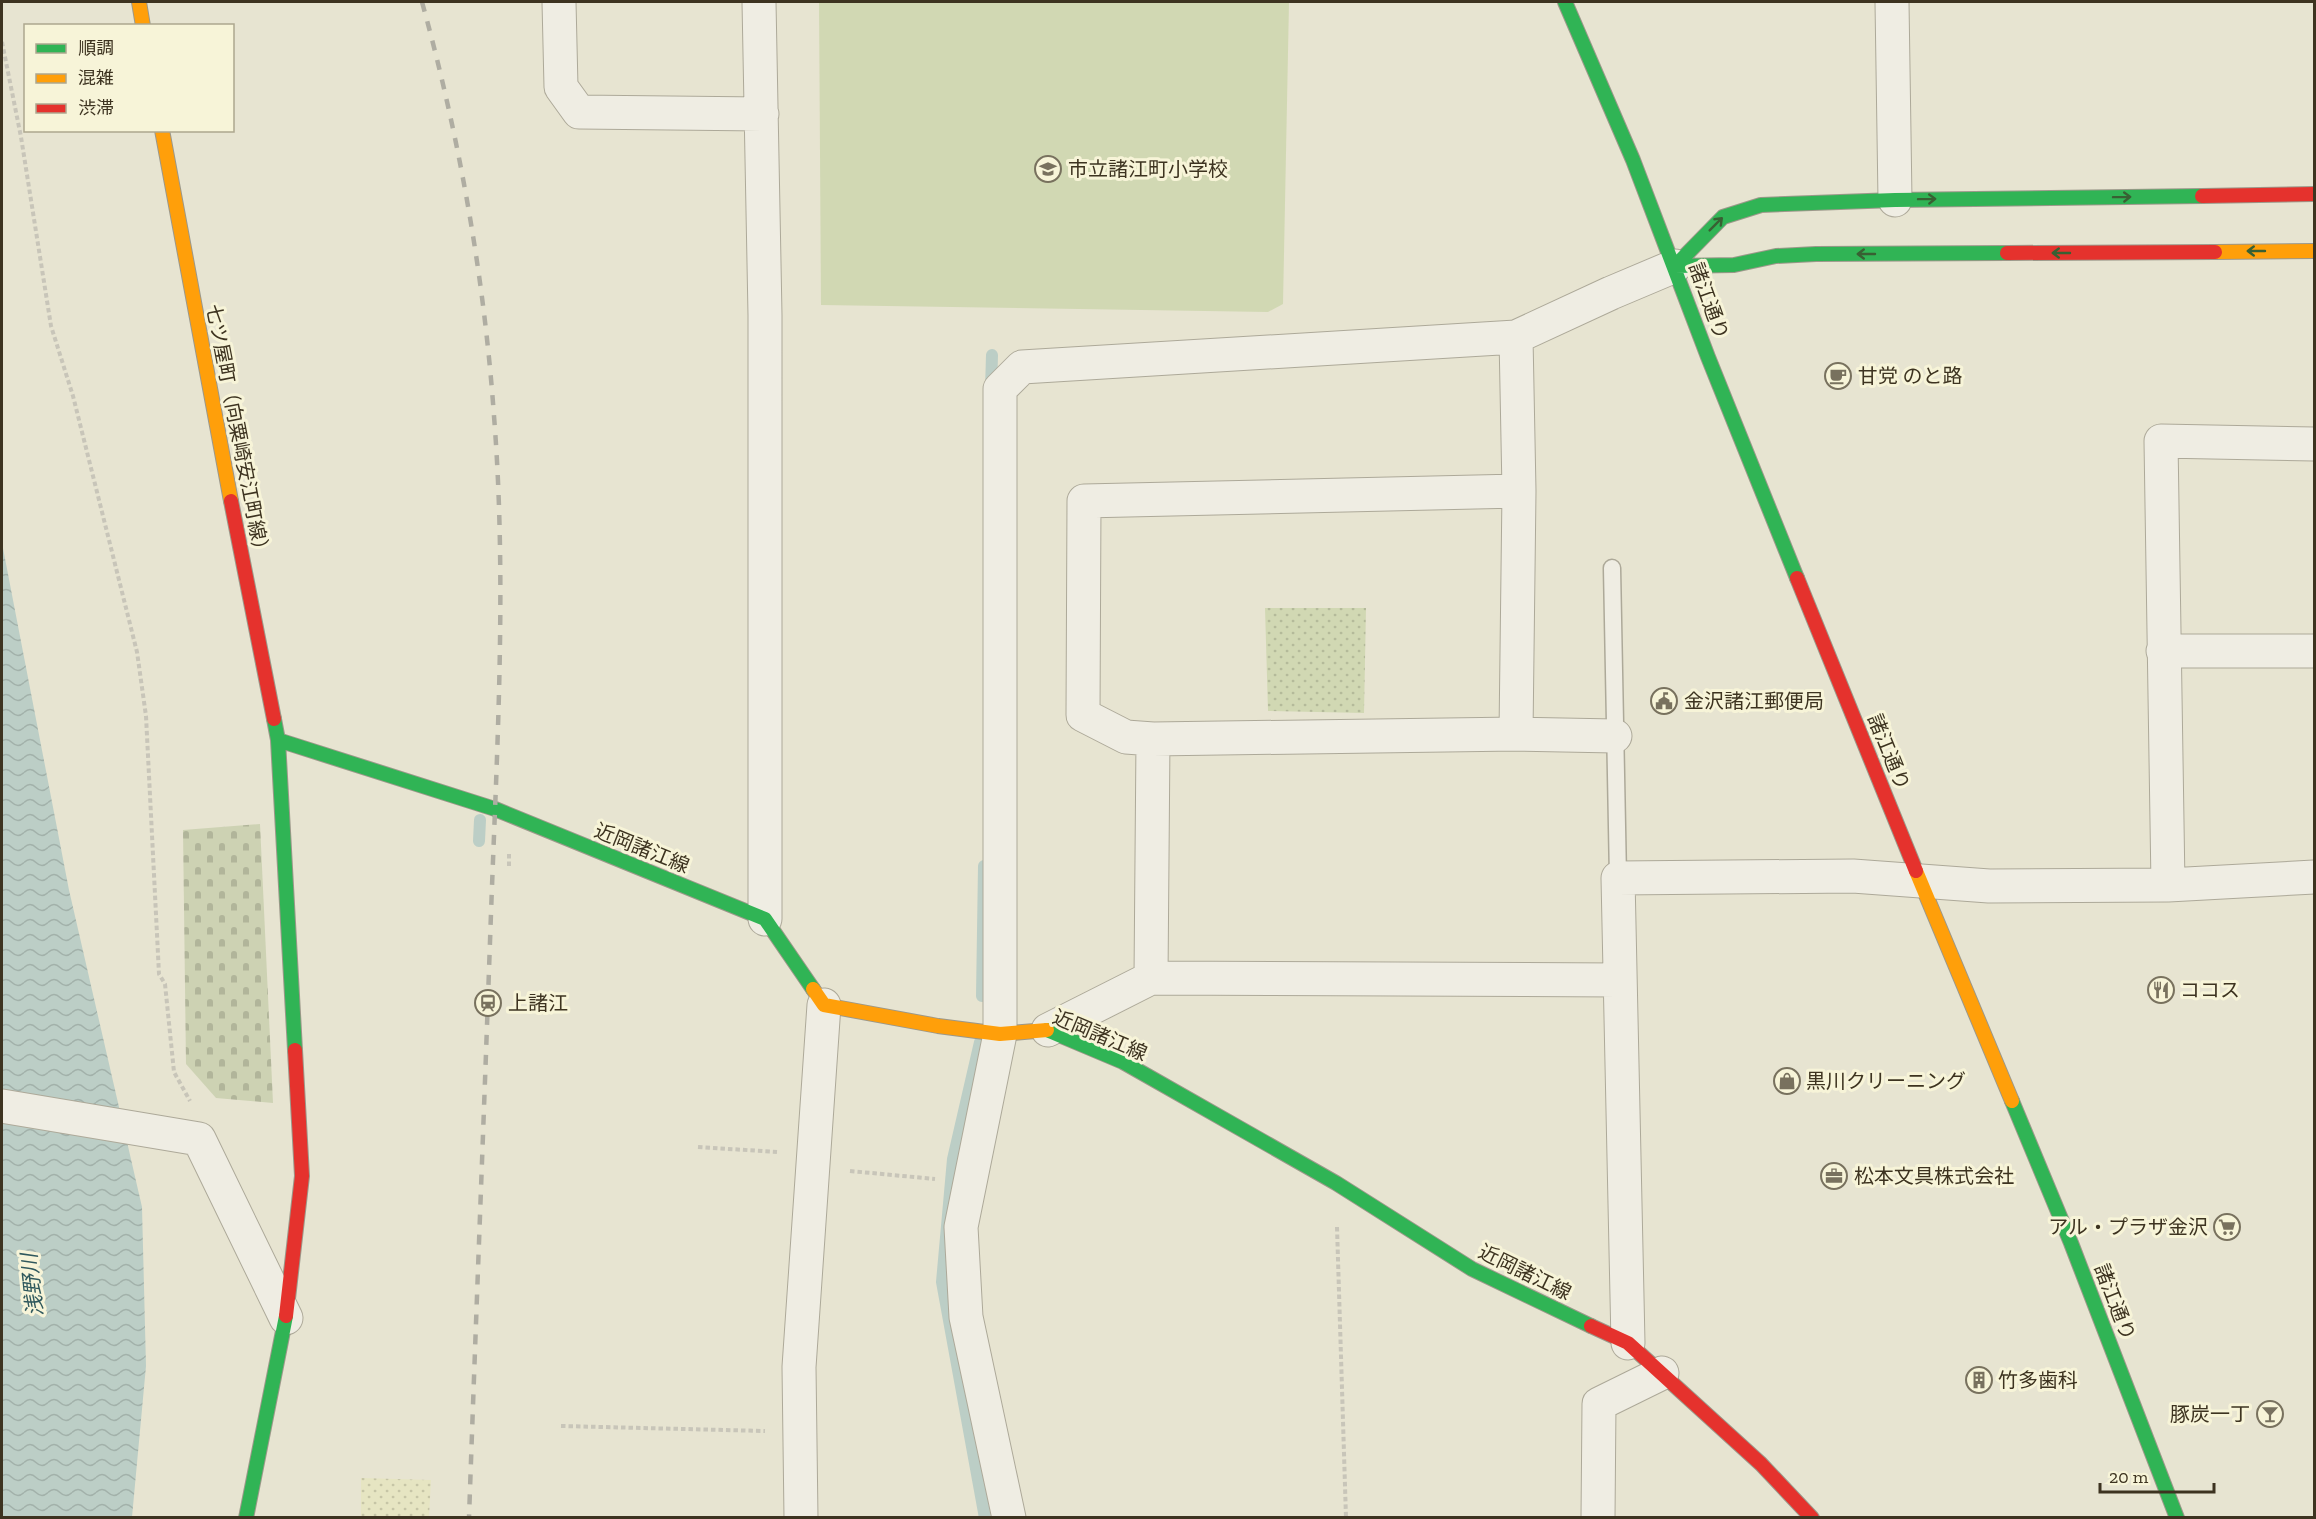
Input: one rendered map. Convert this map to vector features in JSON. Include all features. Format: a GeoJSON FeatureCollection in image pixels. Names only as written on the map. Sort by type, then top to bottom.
{"type":"FeatureCollection","features":[{"type":"Feature","properties":{"kind":"street"},"geometry":{"type":"LineString","coordinates":[[139,2],[143,24]]}},
{"type":"Feature","properties":{"kind":"street"},"geometry":{"type":"LineString","coordinates":[[559,2],[561,87],[579,112],[762,114]]}},
{"type":"Feature","properties":{"kind":"street"},"geometry":{"type":"LineString","coordinates":[[759,2],[765,329],[765,920],[824,1005],[799,1367],[801,1518]]}},
{"type":"Feature","properties":{"kind":"street","name":"諸江通り"},"geometry":{"type":"LineString","coordinates":[[1565,2],[1633,160],[1713,368],[1920,882],[2071,1243],[2177,1518]]}},
{"type":"Feature","properties":{"kind":"street"},"geometry":{"type":"LineString","coordinates":[[1892,2],[1895,200]]}},
{"type":"Feature","properties":{"kind":"street","name":"七ツ屋町（向粟崎安江町線）"},"geometry":{"type":"LineString","coordinates":[[162,132],[209,390],[278,740],[302,1176],[286,1318],[246,1518]]}},
{"type":"Feature","properties":{"kind":"street"},"geometry":{"type":"LineString","coordinates":[[1009,1518],[966,1317],[961,1227],[1000,1034],[1000,389],[1022,367],[1516,337],[1675,266],[1723,217],[1761,205],[1895,200],[2314,194]]}},
{"type":"Feature","properties":{"kind":"street"},"geometry":{"type":"LineString","coordinates":[[1675,266],[1734,266],[1776,256],[1816,255],[2314,251]]}},
{"type":"Feature","properties":{"kind":"street"},"geometry":{"type":"LineString","coordinates":[[1515,734],[1519,491],[1516,337]]}},
{"type":"Feature","properties":{"kind":"street"},"geometry":{"type":"LineString","coordinates":[[2168,885],[2161,441],[2314,444]]}},
{"type":"Feature","properties":{"kind":"street"},"geometry":{"type":"LineString","coordinates":[[1519,491],[1084,501],[1083,715],[1126,737],[1153,740],[1515,734],[1615,736]]}},
{"type":"Feature","properties":{"kind":"street"},"geometry":{"type":"LineString","coordinates":[[2163,651],[2314,651]]}},
{"type":"Feature","properties":{"kind":"street","name":"近岡諸江線"},"geometry":{"type":"LineString","coordinates":[[278,740],[495,808],[765,920]]}},
{"type":"Feature","properties":{"kind":"street"},"geometry":{"type":"LineString","coordinates":[[1151,978],[1153,740]]}},
{"type":"Feature","properties":{"kind":"street"},"geometry":{"type":"LineString","coordinates":[[1628,1343],[1618,878],[1853,876],[1989,886],[2168,885],[2314,877]]}},
{"type":"Feature","properties":{"kind":"street"},"geometry":{"type":"LineString","coordinates":[[1048,1030],[1151,978],[1619,980]]}},
{"type":"Feature","properties":{"kind":"street","name":"近岡諸江線"},"geometry":{"type":"LineString","coordinates":[[824,1005],[938,1026],[1000,1034],[1048,1030],[1123,1062],[1336,1183],[1472,1269],[1628,1343],[1761,1464],[1812,1518]]}},
{"type":"Feature","properties":{"kind":"street"},"geometry":{"type":"LineString","coordinates":[[2,1106],[199,1139],[286,1318]]}},
{"type":"Feature","properties":{"kind":"street"},"geometry":{"type":"LineString","coordinates":[[1598,1518],[1599,1404],[1662,1373]]}},
{"type":"Feature","properties":{"kind":"lane"},"geometry":{"type":"LineString","coordinates":[[1612,568],[1618,878]]}},
{"type":"Feature","properties":{"kind":"path"},"geometry":{"type":"LineString","coordinates":[[2,42],[21,137],[51,326],[73,396],[137,652],[146,716],[159,974],[165,984],[174,1072],[193,1106],[199,1139]]}},
{"type":"Feature","properties":{"kind":"path"},"geometry":{"type":"LineString","coordinates":[[698,1147],[938,1180]]}},
{"type":"Feature","properties":{"kind":"path"},"geometry":{"type":"LineString","coordinates":[[1336,1183],[1346,1518]]}},
{"type":"Feature","properties":{"kind":"path"},"geometry":{"type":"LineString","coordinates":[[561,1426],[799,1431]]}},
{"type":"Feature","properties":{"kind":"green space","name":"市立諸江町小学校"},"geometry":{"type":"Polygon","coordinates":[[[819,2],[1289,2],[1283,304],[1268,312],[821,305],[819,2]]]}},
{"type":"Feature","properties":{"kind":"green space"},"geometry":{"type":"Polygon","coordinates":[[[1265,608],[1366,608],[1364,713],[1268,711],[1265,608]]]}},
{"type":"Feature","properties":{"kind":"green space"},"geometry":{"type":"Polygon","coordinates":[[[260,824],[273,1103],[216,1098],[186,1064],[183,830],[260,824]]]}},
{"type":"Feature","properties":{"kind":"green space"},"geometry":{"type":"Polygon","coordinates":[[[361,1478],[431,1480],[429,1517],[361,1517],[361,1478]]]}},
{"type":"Feature","properties":{"kind":"water","name":"浅野川"},"geometry":{"type":"Polygon","coordinates":[[[2,543],[69,890],[142,1207],[146,1366],[132,1517],[2,1517],[2,543]]]}},
{"type":"Feature","properties":{"kind":"waterway"},"geometry":{"type":"LineString","coordinates":[[991,390],[992,355]]}},
{"type":"Feature","properties":{"kind":"waterway"},"geometry":{"type":"LineString","coordinates":[[479,841],[480,820]]}},
{"type":"Feature","properties":{"kind":"waterway"},"geometry":{"type":"LineString","coordinates":[[982,996],[984,866]]}},
{"type":"Feature","properties":{"kind":"waterway"},"geometry":{"type":"LineString","coordinates":[[980,1042],[953,1159],[942,1282],[985,1518]]}},
{"type":"Feature","properties":{"kind":"railway"},"geometry":{"type":"LineString","coordinates":[[422,2],[458,155],[477,259],[490,364],[500,540],[498,727],[469,1518]]}},
{"type":"Feature","properties":{"kind":"traffic: fast"},"geometry":{"type":"LineString","coordinates":[[1565,2],[1633,160],[1708,357],[1797,578]]}},
{"type":"Feature","properties":{"kind":"traffic: fast"},"geometry":{"type":"LineString","coordinates":[[1675,266],[1723,217],[1761,205],[1895,200],[2202,196]]}},
{"type":"Feature","properties":{"kind":"traffic: fast"},"geometry":{"type":"LineString","coordinates":[[1675,266],[1734,265],[1776,256],[1816,254],[2007,253]]}},
{"type":"Feature","properties":{"kind":"traffic: fast"},"geometry":{"type":"LineString","coordinates":[[274,719],[278,740],[295,1050]]}},
{"type":"Feature","properties":{"kind":"traffic: fast"},"geometry":{"type":"LineString","coordinates":[[278,740],[495,809],[765,919],[813,989]]}},
{"type":"Feature","properties":{"kind":"traffic: fast"},"geometry":{"type":"LineString","coordinates":[[1047,1030],[1123,1062],[1336,1183],[1472,1269],[1591,1326]]}},
{"type":"Feature","properties":{"kind":"traffic: fast"},"geometry":{"type":"LineString","coordinates":[[2012,1101],[2071,1243],[2177,1518]]}},
{"type":"Feature","properties":{"kind":"traffic: fast"},"geometry":{"type":"LineString","coordinates":[[246,1518],[286,1316]]}},
{"type":"Feature","properties":{"kind":"traffic: slow"},"geometry":{"type":"LineString","coordinates":[[139,2],[143,24]]}},
{"type":"Feature","properties":{"kind":"traffic: slow"},"geometry":{"type":"LineString","coordinates":[[162,132],[231,501]]}},
{"type":"Feature","properties":{"kind":"traffic: slow"},"geometry":{"type":"LineString","coordinates":[[2215,252],[2314,251]]}},
{"type":"Feature","properties":{"kind":"traffic: slow"},"geometry":{"type":"LineString","coordinates":[[1916,871],[2012,1101]]}},
{"type":"Feature","properties":{"kind":"traffic: slow"},"geometry":{"type":"LineString","coordinates":[[813,989],[824,1005],[938,1026],[1000,1034],[1047,1030]]}},
{"type":"Feature","properties":{"kind":"traffic: jam"},"geometry":{"type":"LineString","coordinates":[[2202,196],[2314,194]]}},
{"type":"Feature","properties":{"kind":"traffic: jam"},"geometry":{"type":"LineString","coordinates":[[2007,253],[2215,252]]}},
{"type":"Feature","properties":{"kind":"traffic: jam"},"geometry":{"type":"LineString","coordinates":[[231,501],[274,719]]}},
{"type":"Feature","properties":{"kind":"traffic: jam"},"geometry":{"type":"LineString","coordinates":[[1797,578],[1916,871]]}},
{"type":"Feature","properties":{"kind":"traffic: jam"},"geometry":{"type":"LineString","coordinates":[[286,1316],[302,1176],[295,1050]]}},
{"type":"Feature","properties":{"kind":"traffic: jam"},"geometry":{"type":"LineString","coordinates":[[1591,1326],[1628,1343],[1761,1464],[1812,1518]]}},
{"type":"Feature","properties":{"kind":"place","name":"市立諸江町小学校"},"geometry":{"type":"Point","coordinates":[1048,169]}},
{"type":"Feature","properties":{"kind":"place","name":"甘党 のと路"},"geometry":{"type":"Point","coordinates":[1838,376]}},
{"type":"Feature","properties":{"kind":"place","name":"金沢諸江郵便局"},"geometry":{"type":"Point","coordinates":[1664,701]}},
{"type":"Feature","properties":{"kind":"place","name":"ココス"},"geometry":{"type":"Point","coordinates":[2161,990]}},
{"type":"Feature","properties":{"kind":"place","name":"上諸江"},"geometry":{"type":"Point","coordinates":[488,1003]}},
{"type":"Feature","properties":{"kind":"place","name":"黒川クリーニング"},"geometry":{"type":"Point","coordinates":[1787,1081]}},
{"type":"Feature","properties":{"kind":"place","name":"松本文具株式会社"},"geometry":{"type":"Point","coordinates":[1834,1176]}},
{"type":"Feature","properties":{"kind":"place","name":"アル・プラザ金沢"},"geometry":{"type":"Point","coordinates":[2227,1227]}},
{"type":"Feature","properties":{"kind":"place","name":"竹多歯科"},"geometry":{"type":"Point","coordinates":[1979,1380]}},
{"type":"Feature","properties":{"kind":"place","name":"豚炭一丁"},"geometry":{"type":"Point","coordinates":[2270,1414]}}]}
